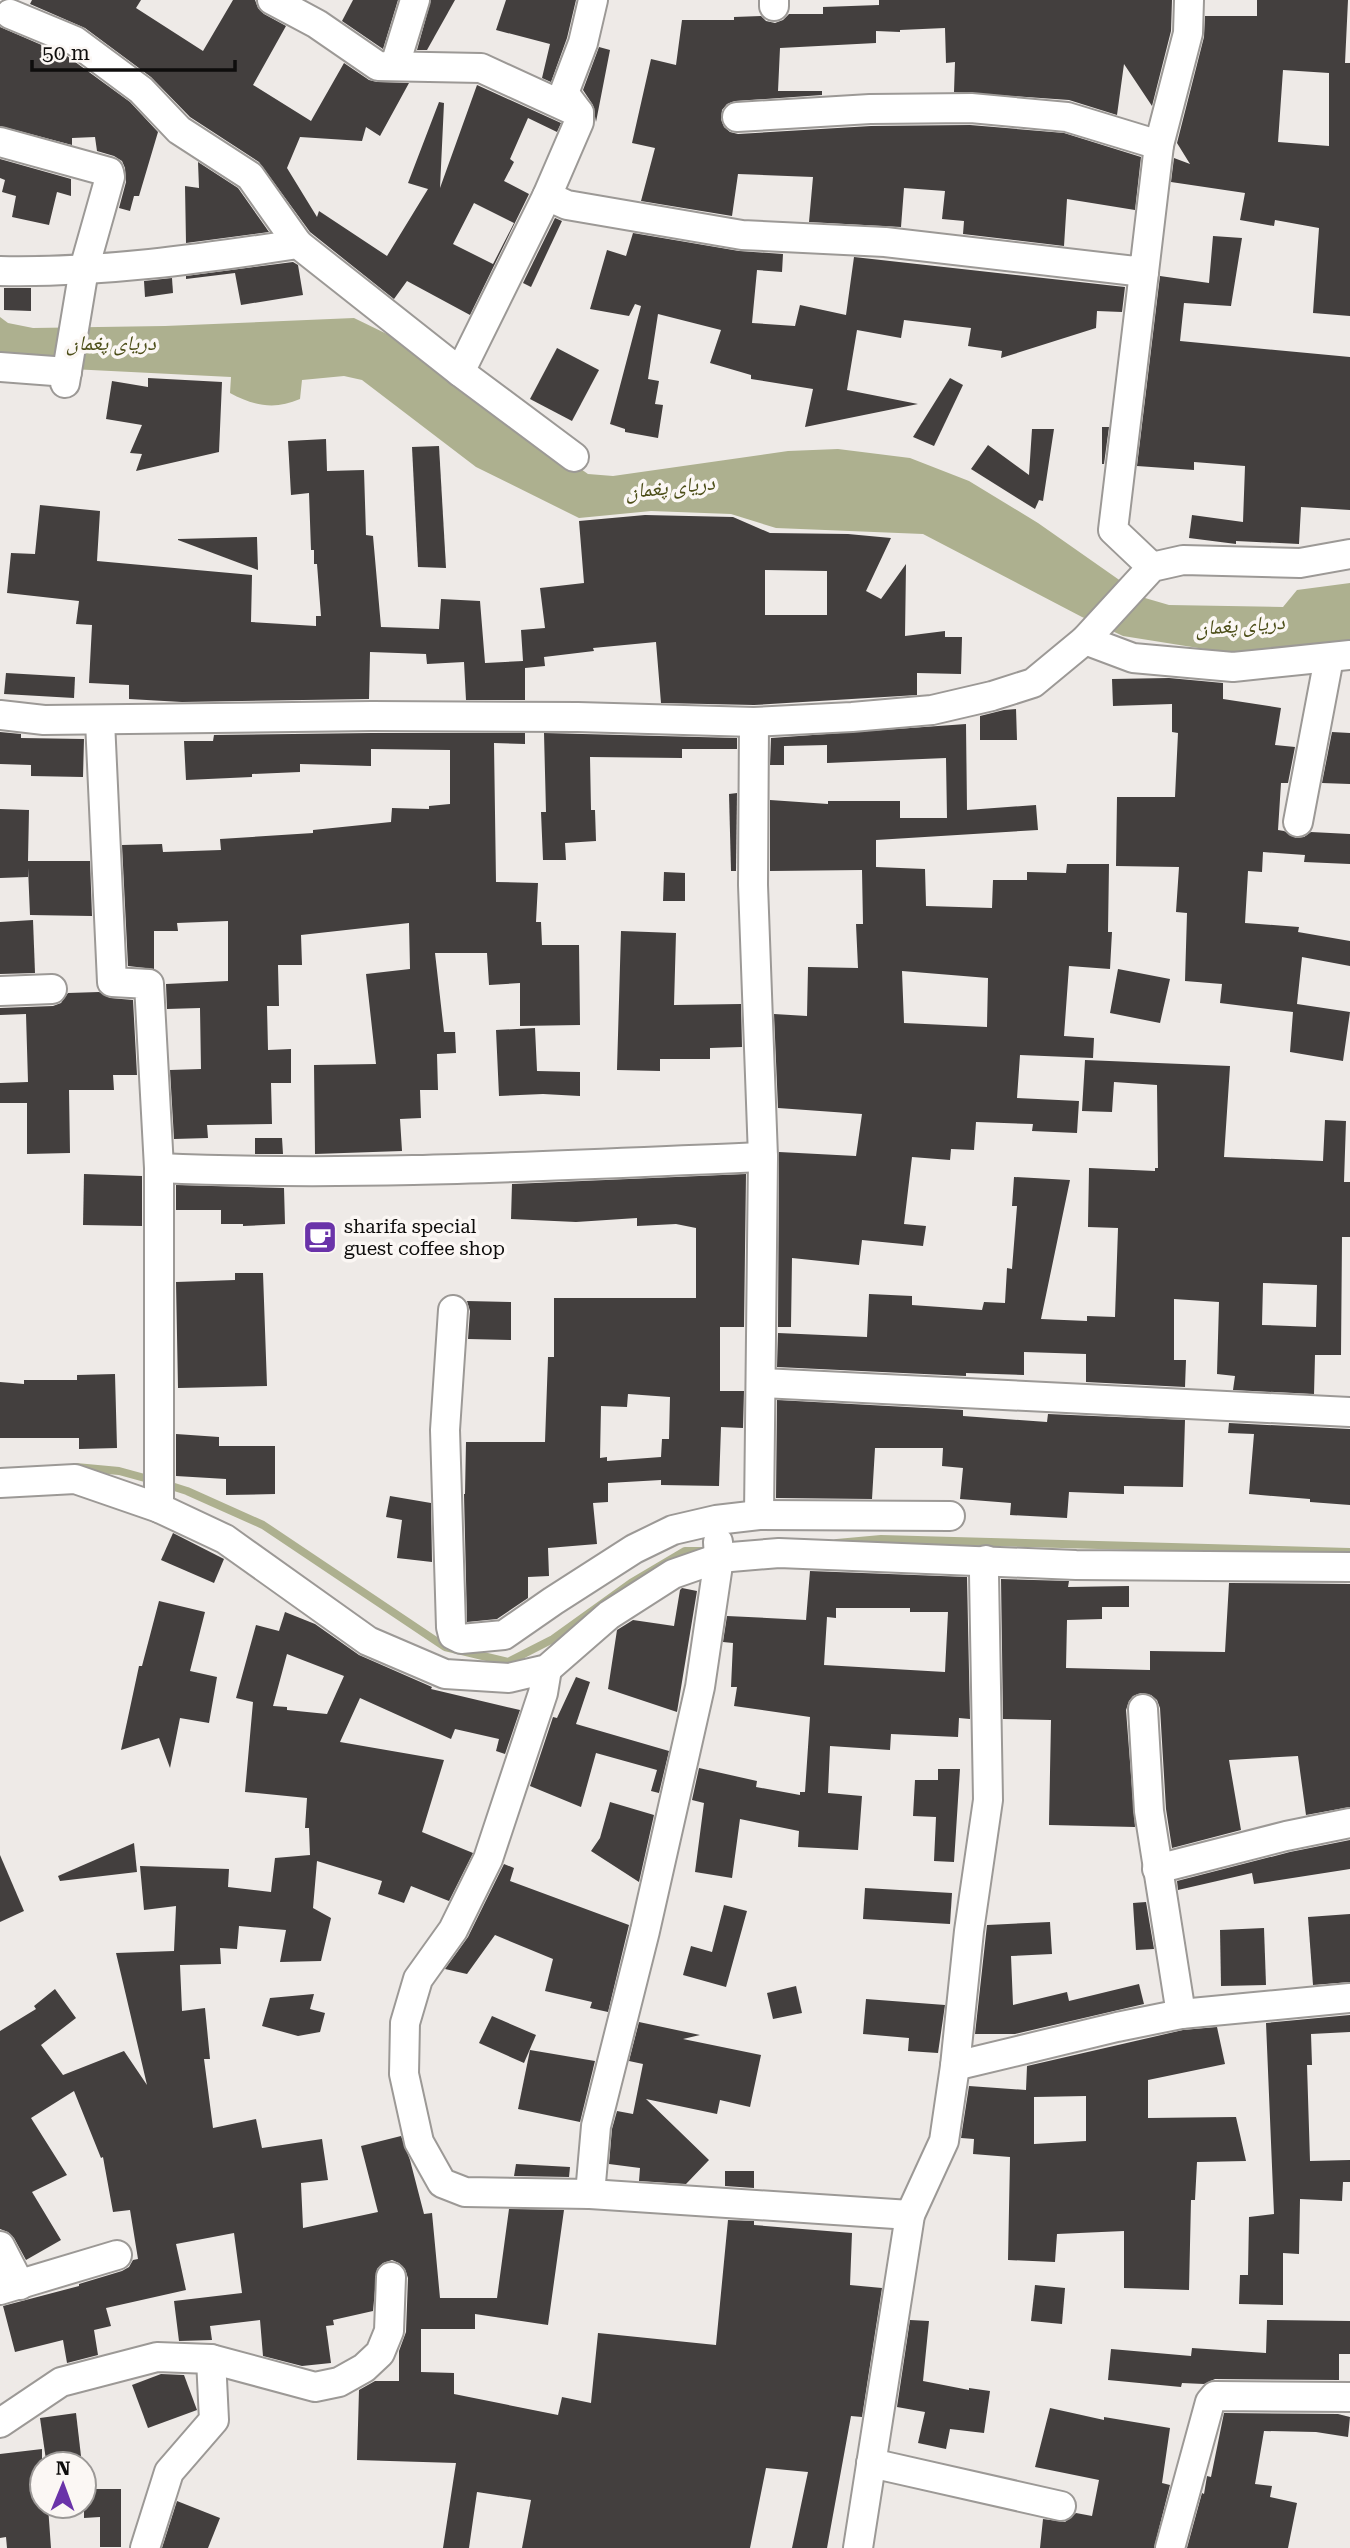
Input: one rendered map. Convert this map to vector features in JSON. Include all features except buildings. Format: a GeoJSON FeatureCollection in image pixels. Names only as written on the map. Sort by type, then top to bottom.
{"type":"FeatureCollection","features":[{"type":"Feature","properties":{"kind":"street"},"geometry":{"type":"LineString","coordinates":[[272,0],[317,24],[377,66],[481,68],[579,113]]}},
{"type":"Feature","properties":{"kind":"street"},"geometry":{"type":"LineString","coordinates":[[396,65],[415,0]]}},
{"type":"Feature","properties":{"kind":"street"},"geometry":{"type":"LineString","coordinates":[[460,372],[547,196],[579,122],[579,113],[565,93],[583,43],[593,0]]}},
{"type":"Feature","properties":{"kind":"street"},"geometry":{"type":"LineString","coordinates":[[1143,577],[1114,530],[1159,145],[1188,33],[1189,0]]}},
{"type":"Feature","properties":{"kind":"street"},"geometry":{"type":"LineString","coordinates":[[10,14],[75,41],[141,90],[178,130],[250,176],[299,244],[460,372],[574,457]]}},
{"type":"Feature","properties":{"kind":"street"},"geometry":{"type":"LineString","coordinates":[[737,117],[870,108],[971,108],[1067,117],[1159,145]]}},
{"type":"Feature","properties":{"kind":"street"},"geometry":{"type":"LineString","coordinates":[[0,142],[109,172],[84,269],[66,377],[0,367]]}},
{"type":"Feature","properties":{"kind":"street"},"geometry":{"type":"LineString","coordinates":[[547,196],[567,205],[742,235],[885,242],[1144,272]]}},
{"type":"Feature","properties":{"kind":"street"},"geometry":{"type":"LineString","coordinates":[[0,271],[52,272],[203,259],[299,244]]}},
{"type":"Feature","properties":{"kind":"street"},"geometry":{"type":"LineString","coordinates":[[0,715],[44,720],[372,716],[578,717],[754,722],[932,710],[1033,683],[1088,636],[1143,577],[1183,560],[1300,563],[1350,554]]}},
{"type":"Feature","properties":{"kind":"street"},"geometry":{"type":"LineString","coordinates":[[1088,636],[1133,658],[1233,667],[1339,656],[1298,822]]}},
{"type":"Feature","properties":{"kind":"street"},"geometry":{"type":"LineString","coordinates":[[100,720],[112,982],[149,984],[159,1168],[159,1508]]}},
{"type":"Feature","properties":{"kind":"street"},"geometry":{"type":"LineString","coordinates":[[754,722],[753,885],[763,1157],[759,1515]]}},
{"type":"Feature","properties":{"kind":"street"},"geometry":{"type":"LineString","coordinates":[[0,991],[52,989]]}},
{"type":"Feature","properties":{"kind":"street"},"geometry":{"type":"LineString","coordinates":[[159,1168],[252,1172],[473,1169],[763,1157]]}},
{"type":"Feature","properties":{"kind":"street"},"geometry":{"type":"LineString","coordinates":[[453,1310],[445,1430],[453,1635],[461,1639],[503,1635],[634,1549],[673,1530],[716,1520],[759,1515],[950,1516]]}},
{"type":"Feature","properties":{"kind":"street"},"geometry":{"type":"LineString","coordinates":[[762,1383],[1350,1412]]}},
{"type":"Feature","properties":{"kind":"street"},"geometry":{"type":"LineString","coordinates":[[0,1483],[75,1479],[159,1508],[225,1539],[368,1641],[445,1674],[509,1678],[547,1669],[609,1615],[673,1574],[719,1558],[779,1553],[1076,1565],[1350,1567]]}},
{"type":"Feature","properties":{"kind":"street"},"geometry":{"type":"LineString","coordinates":[[590,2194],[596,2126],[645,1931],[700,1687],[719,1558],[716,1520]]}},
{"type":"Feature","properties":{"kind":"street"},"geometry":{"type":"LineString","coordinates":[[858,2548],[911,2215],[944,2141],[955,2066],[969,1931],[988,1800],[984,1574],[986,1560]]}},
{"type":"Feature","properties":{"kind":"street"},"geometry":{"type":"LineString","coordinates":[[547,1669],[543,1693],[488,1859],[453,1930],[418,1979],[405,2023],[404,2074],[419,2142],[442,2183],[465,2192],[590,2194],[911,2215]]}},
{"type":"Feature","properties":{"kind":"street"},"geometry":{"type":"LineString","coordinates":[[1143,1709],[1149,1811],[1181,2014]]}},
{"type":"Feature","properties":{"kind":"street"},"geometry":{"type":"LineString","coordinates":[[1157,1869],[1286,1836],[1350,1823]]}},
{"type":"Feature","properties":{"kind":"street"},"geometry":{"type":"LineString","coordinates":[[955,2066],[1181,2014],[1350,1998]]}},
{"type":"Feature","properties":{"kind":"street"},"geometry":{"type":"LineString","coordinates":[[0,2246],[10,2287],[117,2255]]}},
{"type":"Feature","properties":{"kind":"street"},"geometry":{"type":"LineString","coordinates":[[0,2423],[61,2382],[157,2357],[211,2359],[315,2387],[339,2382],[363,2368],[380,2353],[389,2331],[391,2277]]}},
{"type":"Feature","properties":{"kind":"street"},"geometry":{"type":"LineString","coordinates":[[145,2548],[169,2472],[215,2420],[211,2359]]}},
{"type":"Feature","properties":{"kind":"street"},"geometry":{"type":"LineString","coordinates":[[1170,2548],[1210,2402],[1215,2396],[1350,2397]]}},
{"type":"Feature","properties":{"kind":"street"},"geometry":{"type":"LineString","coordinates":[[871,2463],[1061,2506]]}},
{"type":"Feature","properties":{"kind":"water","name":"دریای پغمان"},"geometry":{"type":"Polygon","coordinates":[[[0,317],[8,323],[33,328],[165,326],[354,318],[389,335],[588,474],[613,476],[788,451],[838,449],[910,458],[969,481],[1038,523],[1145,598],[1169,605],[1283,607],[1297,590],[1350,583],[1350,643],[1236,654],[1123,636],[923,534],[776,528],[731,514],[651,511],[579,518],[476,467],[362,380],[344,376],[302,380],[300,399],[282,405],[265,405],[230,393],[231,377],[51,368],[0,362],[0,317]]]}},
{"type":"Feature","properties":{"kind":"waterway"},"geometry":{"type":"LineString","coordinates":[[76,1467],[119,1471],[152,1480]]}},
{"type":"Feature","properties":{"kind":"waterway"},"geometry":{"type":"LineString","coordinates":[[165,1484],[263,1525],[445,1647],[508,1662],[553,1639],[631,1583],[685,1551],[706,1551]]}},
{"type":"Feature","properties":{"kind":"waterway"},"geometry":{"type":"LineString","coordinates":[[837,1543],[881,1539],[1350,1552]]}},
{"type":"Feature","properties":{"kind":"place","name":"sharifa special guest coffee shop"},"geometry":{"type":"Point","coordinates":[320,1237]}}]}
